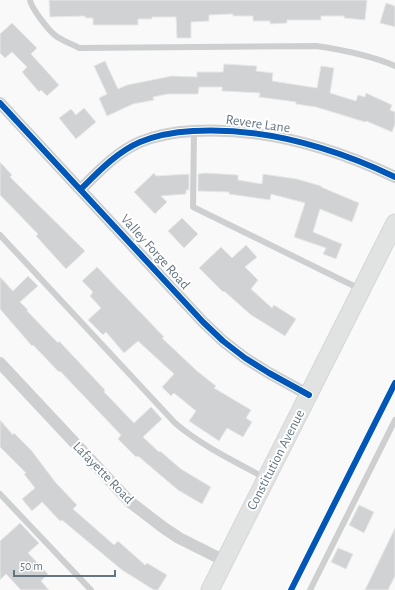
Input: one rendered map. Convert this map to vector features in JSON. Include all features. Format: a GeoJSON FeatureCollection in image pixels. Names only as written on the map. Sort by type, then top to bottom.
{"type":"FeatureCollection","features":[{"type":"Feature","properties":{"kind":"main road","name":"Constitution Avenue"},"geometry":{"type":"LineString","coordinates":[[210,590],[395,223]]}},
{"type":"Feature","properties":{"kind":"street","name":"Valley Forge Road"},"geometry":{"type":"LineString","coordinates":[[0,103],[223,341],[269,374],[310,394]]}},
{"type":"Feature","properties":{"kind":"street","name":"Revere Lane"},"geometry":{"type":"LineString","coordinates":[[81,189],[120,154],[139,143],[157,136],[175,132],[194,131],[234,131],[293,141],[323,148],[343,155],[395,177]]}},
{"type":"Feature","properties":{"kind":"street","name":"Lafayette Road"},"geometry":{"type":"LineString","coordinates":[[0,363],[130,502],[164,528],[180,538],[225,561]]}},
{"type":"Feature","properties":{"kind":"lane"},"geometry":{"type":"LineString","coordinates":[[30,0],[30,4],[35,12],[56,36],[80,48],[316,46],[345,50],[376,58],[395,66]]}},
{"type":"Feature","properties":{"kind":"lane"},"geometry":{"type":"LineString","coordinates":[[194,131],[193,207],[362,290]]}},
{"type":"Feature","properties":{"kind":"lane"},"geometry":{"type":"LineString","coordinates":[[0,235],[175,423],[192,437],[212,450],[266,479]]}},
{"type":"Feature","properties":{"kind":"lane"},"geometry":{"type":"LineString","coordinates":[[310,590],[395,420]]}},
{"type":"Feature","properties":{"kind":"lane"},"geometry":{"type":"LineString","coordinates":[[0,494],[91,590]]}},
{"type":"Feature","properties":{"kind":"building"},"geometry":{"type":"Polygon","coordinates":[[[49,0],[367,0],[365,20],[344,18],[344,16],[321,16],[321,20],[287,20],[287,23],[270,24],[270,21],[253,21],[253,16],[233,16],[233,14],[209,15],[209,21],[191,22],[191,38],[177,38],[176,17],[152,17],[152,19],[138,19],[138,25],[93,25],[93,18],[85,18],[85,16],[50,17],[49,0]]]}},
{"type":"Feature","properties":{"kind":"building"},"geometry":{"type":"Polygon","coordinates":[[[386,3],[395,6],[395,27],[380,23],[386,3]]]}},
{"type":"Feature","properties":{"kind":"building"},"geometry":{"type":"Polygon","coordinates":[[[12,23],[37,48],[31,54],[59,85],[47,96],[41,90],[39,92],[22,72],[27,67],[12,52],[5,58],[0,53],[0,34],[12,23]]]}},
{"type":"Feature","properties":{"kind":"building"},"geometry":{"type":"Polygon","coordinates":[[[105,61],[118,89],[127,85],[172,76],[197,77],[197,72],[223,72],[224,64],[257,66],[256,71],[273,73],[272,81],[317,88],[321,66],[334,68],[330,93],[356,101],[358,95],[365,97],[366,93],[392,105],[390,110],[395,112],[395,124],[392,132],[366,121],[365,122],[316,107],[296,104],[296,102],[259,97],[260,93],[222,91],[222,87],[199,87],[198,94],[168,94],[153,97],[154,100],[133,104],[107,116],[99,98],[107,94],[94,66],[105,61]]]}},
{"type":"Feature","properties":{"kind":"building"},"geometry":{"type":"Polygon","coordinates":[[[84,108],[96,122],[76,139],[59,118],[71,109],[76,115],[84,108]]]}},
{"type":"Feature","properties":{"kind":"building"},"geometry":{"type":"Polygon","coordinates":[[[0,162],[12,175],[10,177],[85,251],[66,269],[36,236],[38,234],[0,195],[0,162]]]}},
{"type":"Feature","properties":{"kind":"building"},"geometry":{"type":"Polygon","coordinates":[[[154,173],[156,176],[189,174],[189,190],[186,190],[186,194],[161,196],[167,202],[155,214],[134,192],[154,173]]]}},
{"type":"Feature","properties":{"kind":"building"},"geometry":{"type":"Polygon","coordinates":[[[198,174],[238,175],[238,180],[262,184],[263,174],[297,179],[321,186],[359,203],[352,222],[320,209],[313,232],[342,244],[336,259],[323,254],[326,248],[294,237],[305,203],[271,194],[270,200],[229,194],[229,192],[198,191],[198,174]]]}},
{"type":"Feature","properties":{"kind":"building"},"geometry":{"type":"Polygon","coordinates":[[[182,218],[198,234],[184,248],[168,231],[182,218]]]}},
{"type":"Feature","properties":{"kind":"building"},"geometry":{"type":"Polygon","coordinates":[[[246,245],[257,257],[245,267],[258,280],[251,289],[272,308],[274,305],[296,319],[285,336],[251,315],[224,291],[223,292],[199,268],[221,247],[232,258],[246,245]]]}},
{"type":"Feature","properties":{"kind":"building"},"geometry":{"type":"Polygon","coordinates":[[[97,267],[164,337],[162,338],[197,371],[216,386],[214,388],[251,410],[246,418],[252,422],[243,437],[227,428],[219,441],[189,421],[196,411],[174,393],[171,396],[162,387],[174,374],[138,341],[124,353],[106,332],[103,335],[88,320],[101,308],[90,296],[93,292],[82,281],[97,267]]]}},
{"type":"Feature","properties":{"kind":"building"},"geometry":{"type":"Polygon","coordinates":[[[28,276],[38,286],[20,302],[58,343],[59,341],[105,390],[104,392],[134,423],[151,407],[162,419],[143,437],[181,469],[211,487],[202,504],[178,490],[138,456],[136,457],[118,439],[121,435],[60,371],[59,372],[33,345],[32,346],[0,309],[0,277],[13,291],[28,276]]]}},
{"type":"Feature","properties":{"kind":"building"},"geometry":{"type":"Polygon","coordinates":[[[0,420],[13,435],[14,433],[31,450],[56,483],[77,505],[73,509],[114,545],[118,541],[145,565],[147,563],[167,575],[158,590],[154,590],[122,570],[62,520],[60,521],[42,502],[32,511],[22,499],[35,488],[24,474],[26,473],[0,447],[0,420]]]}},
{"type":"Feature","properties":{"kind":"building"},"geometry":{"type":"Polygon","coordinates":[[[359,505],[374,512],[364,533],[349,525],[359,505]]]}},
{"type":"Feature","properties":{"kind":"building"},"geometry":{"type":"Polygon","coordinates":[[[20,523],[39,543],[28,553],[48,574],[41,581],[49,590],[21,590],[6,574],[0,580],[0,541],[20,523]]]}},
{"type":"Feature","properties":{"kind":"building"},"geometry":{"type":"Polygon","coordinates":[[[395,528],[395,576],[388,590],[365,590],[395,528]]]}},
{"type":"Feature","properties":{"kind":"building"},"geometry":{"type":"Polygon","coordinates":[[[338,548],[353,554],[346,569],[331,562],[338,548]]]}},
{"type":"Feature","properties":{"kind":"cycle path"},"geometry":{"type":"LineString","coordinates":[[0,103],[203,322],[223,341],[245,358],[309,395]]}},
{"type":"Feature","properties":{"kind":"cycle path"},"geometry":{"type":"LineString","coordinates":[[81,189],[109,162],[132,146],[159,136],[193,131],[245,132],[297,141],[347,157],[395,177]]}},
{"type":"Feature","properties":{"kind":"cycle path"},"geometry":{"type":"LineString","coordinates":[[291,590],[395,383]]}}]}
